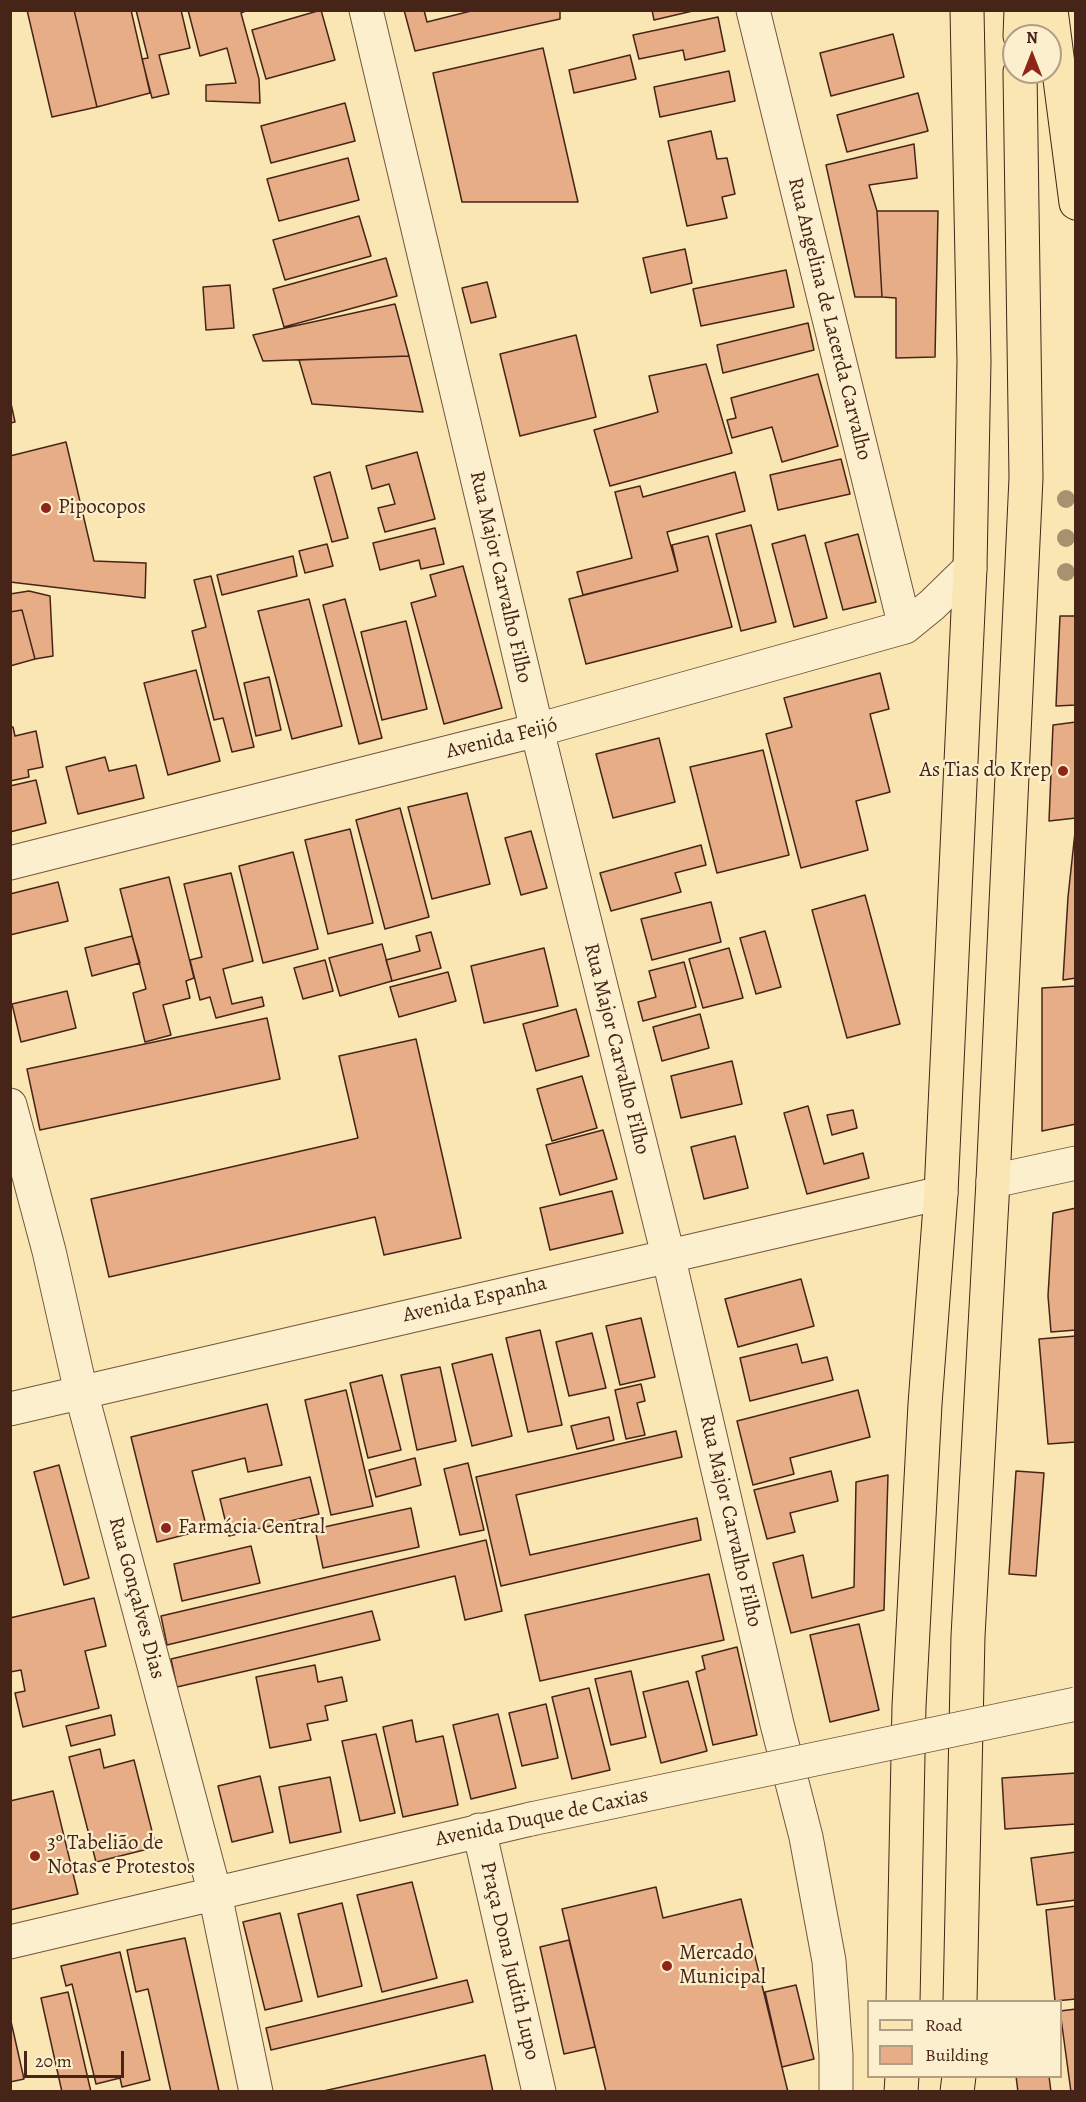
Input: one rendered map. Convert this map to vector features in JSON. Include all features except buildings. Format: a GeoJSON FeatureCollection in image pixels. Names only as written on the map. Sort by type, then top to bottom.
{"type":"FeatureCollection","features":[{"type":"Feature","properties":{"kind":"main road"},"geometry":{"type":"LineString","coordinates":[[903,2000],[909,1706],[924,1415],[941,1193],[970,568],[974,362],[967,10]]}},
{"type":"Feature","properties":{"kind":"main road"},"geometry":{"type":"LineString","coordinates":[[1051,10],[1076,203]]}},
{"type":"Feature","properties":{"kind":"main road"},"geometry":{"type":"LineString","coordinates":[[960,2000],[968,1636],[993,1180],[1026,478],[1020,84]]}},
{"type":"Feature","properties":{"kind":"street","name":"Rua Major Carvalho Filho"},"geometry":{"type":"LineString","coordinates":[[366,10],[537,730],[668,1255],[777,1724],[806,1837],[830,1961],[836,2091]]}},
{"type":"Feature","properties":{"kind":"street","name":"Rua Angelina de Lacerda Carvalho"},"geometry":{"type":"LineString","coordinates":[[753,10],[905,627]]}},
{"type":"Feature","properties":{"kind":"street","name":"Avenida Feijó"},"geometry":{"type":"LineString","coordinates":[[10,863],[537,730],[905,627],[932,605],[970,568]]}},
{"type":"Feature","properties":{"kind":"street","name":"Rua Gonçalves Dias"},"geometry":{"type":"LineString","coordinates":[[10,1105],[49,1251],[81,1392],[215,1894],[256,2091]]}},
{"type":"Feature","properties":{"kind":"street"},"geometry":{"type":"LineString","coordinates":[[993,1180],[1076,1163]]}},
{"type":"Feature","properties":{"kind":"street","name":"Avenida Espanha"},"geometry":{"type":"LineString","coordinates":[[10,1409],[941,1193]]}},
{"type":"Feature","properties":{"kind":"street","name":"Avenida Duque de Caxias"},"geometry":{"type":"LineString","coordinates":[[10,1942],[479,1830],[1076,1704]]}},
{"type":"Feature","properties":{"kind":"street","name":"Praça Dona Judith Lupo"},"geometry":{"type":"LineString","coordinates":[[479,1830],[539,2091]]}},
{"type":"Feature","properties":{"kind":"place","name":"Pipocopos"},"geometry":{"type":"Point","coordinates":[46,508]}},
{"type":"Feature","properties":{"kind":"place","name":"As Tias do Krep"},"geometry":{"type":"Point","coordinates":[1063,771]}},
{"type":"Feature","properties":{"kind":"place","name":"Farmácia Central"},"geometry":{"type":"Point","coordinates":[166,1528]}},
{"type":"Feature","properties":{"kind":"place","name":"3º Tabelião de Notas e Protestos"},"geometry":{"type":"Point","coordinates":[35,1856]}},
{"type":"Feature","properties":{"kind":"place","name":"Mercado Municipal"},"geometry":{"type":"Point","coordinates":[667,1966]}}]}
